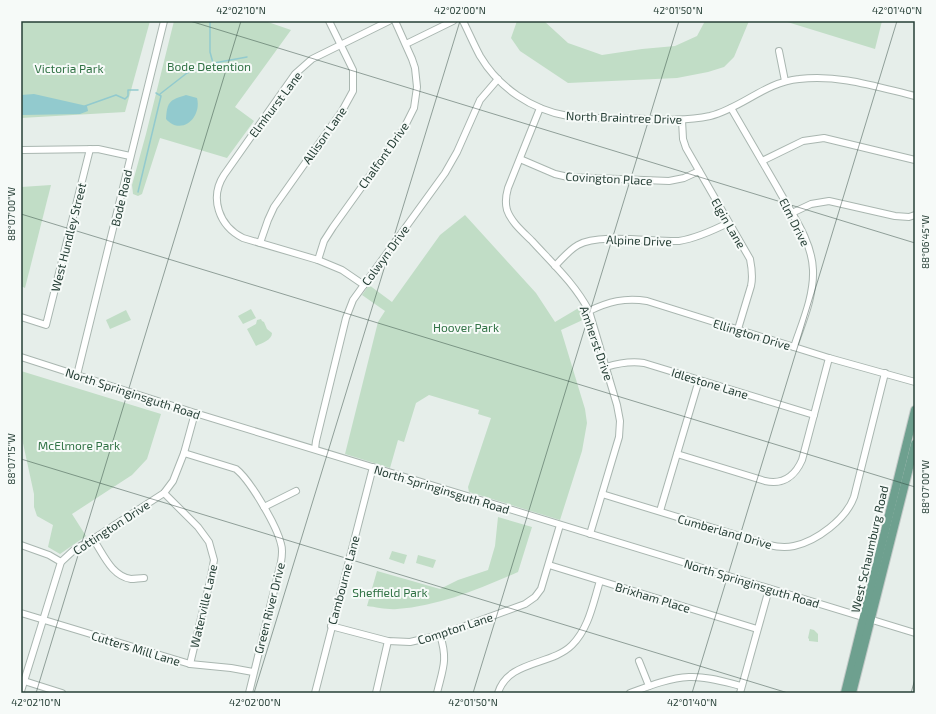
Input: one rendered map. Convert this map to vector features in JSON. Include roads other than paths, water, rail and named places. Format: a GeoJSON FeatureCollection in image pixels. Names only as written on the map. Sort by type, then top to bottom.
{"type":"FeatureCollection","features":[{"type":"Feature","properties":{"kind":"main road","name":"West Schaumburg Road"},"geometry":{"type":"LineString","coordinates":[[852,693],[915,410]]}},
{"type":"Feature","properties":{"kind":"main road","name":"West Schaumburg Road"},"geometry":{"type":"LineString","coordinates":[[845,693],[868,618],[915,444]]}},
{"type":"Feature","properties":{"kind":"street","name":"Bode Road"},"geometry":{"type":"LineString","coordinates":[[76,375],[164,21]]}},
{"type":"Feature","properties":{"kind":"street","name":"Allison Lane"},"geometry":{"type":"LineString","coordinates":[[260,244],[274,207],[342,111],[352,91],[353,70],[329,21]]}},
{"type":"Feature","properties":{"kind":"street","name":"Elmhurst Lane"},"geometry":{"type":"LineString","coordinates":[[260,244],[243,238],[229,229],[221,218],[218,207],[218,189],[222,178],[295,74],[312,59],[389,21]]}},
{"type":"Feature","properties":{"kind":"street","name":"Chalfont Drive"},"geometry":{"type":"LineString","coordinates":[[318,260],[324,241],[404,128],[411,115],[416,99],[417,80],[412,59],[395,21]]}},
{"type":"Feature","properties":{"kind":"street"},"geometry":{"type":"LineString","coordinates":[[406,44],[454,21]]}},
{"type":"Feature","properties":{"kind":"street","name":"North Braintree Drive"},"geometry":{"type":"LineString","coordinates":[[463,21],[480,56],[498,79],[514,94],[540,108],[569,116],[682,120],[710,116],[731,108],[764,90],[785,81],[812,78],[841,79],[915,96]]}},
{"type":"Feature","properties":{"kind":"street"},"geometry":{"type":"LineString","coordinates":[[779,52],[785,81]]}},
{"type":"Feature","properties":{"kind":"street","name":"Colwyn Drive"},"geometry":{"type":"LineString","coordinates":[[315,449],[346,318],[353,300],[445,173],[457,152],[480,100],[498,79]]}},
{"type":"Feature","properties":{"kind":"street","name":"Amherst Drive"},"geometry":{"type":"LineString","coordinates":[[540,108],[508,188],[506,208],[514,221],[574,287],[588,311],[618,409],[620,429],[617,447],[590,534]]}},
{"type":"Feature","properties":{"kind":"street","name":"Elm Drive"},"geometry":{"type":"LineString","coordinates":[[731,108],[792,213],[808,245],[813,270],[810,297],[794,347]]}},
{"type":"Feature","properties":{"kind":"street","name":"Elgin Lane"},"geometry":{"type":"LineString","coordinates":[[682,120],[683,139],[686,148],[750,260],[752,273],[751,286],[738,329]]}},
{"type":"Feature","properties":{"kind":"street"},"geometry":{"type":"LineString","coordinates":[[762,161],[803,141],[824,138],[915,160]]}},
{"type":"Feature","properties":{"kind":"street"},"geometry":{"type":"LineString","coordinates":[[22,150],[90,149],[111,151],[130,156]]}},
{"type":"Feature","properties":{"kind":"street","name":"West Hundley Street"},"geometry":{"type":"LineString","coordinates":[[21,317],[46,325],[90,149]]}},
{"type":"Feature","properties":{"kind":"street","name":"Covington Place"},"geometry":{"type":"LineString","coordinates":[[520,159],[555,174],[576,178],[669,181],[684,178],[699,171]]}},
{"type":"Feature","properties":{"kind":"street"},"geometry":{"type":"LineString","coordinates":[[792,213],[810,204],[829,201],[895,216],[909,217],[915,215]]}},
{"type":"Feature","properties":{"kind":"street","name":"Alpine Drive"},"geometry":{"type":"LineString","coordinates":[[555,266],[577,246],[591,240],[679,241],[702,236],[728,223]]}},
{"type":"Feature","properties":{"kind":"street"},"geometry":{"type":"LineString","coordinates":[[260,244],[318,260],[342,270],[364,285]]}},
{"type":"Feature","properties":{"kind":"street","name":"Ellington Drive"},"geometry":{"type":"LineString","coordinates":[[588,311],[611,301],[629,299],[638,300],[915,382]]}},
{"type":"Feature","properties":{"kind":"street","name":"North Springinsguth Road"},"geometry":{"type":"LineString","coordinates":[[21,357],[195,414],[315,449],[915,633]]}},
{"type":"Feature","properties":{"kind":"street"},"geometry":{"type":"LineString","coordinates":[[677,454],[765,481],[777,482],[789,478],[799,467],[802,460],[830,358]]}},
{"type":"Feature","properties":{"kind":"street","name":"Idlestone Lane"},"geometry":{"type":"LineString","coordinates":[[606,367],[622,362],[636,362],[814,415]]}},
{"type":"Feature","properties":{"kind":"street","name":"Cumberland Drive"},"geometry":{"type":"LineString","coordinates":[[602,494],[769,545],[786,547],[800,545],[833,526],[851,506],[884,373]]}},
{"type":"Feature","properties":{"kind":"street"},"geometry":{"type":"LineString","coordinates":[[660,512],[699,380]]}},
{"type":"Feature","properties":{"kind":"street","name":"Cottington Drive"},"geometry":{"type":"LineString","coordinates":[[21,691],[22,681],[61,562],[75,549],[164,493],[173,481],[184,453],[195,414]]}},
{"type":"Feature","properties":{"kind":"street","name":"Green River Drive"},"geometry":{"type":"LineString","coordinates":[[184,453],[236,469],[248,481],[264,507],[280,541],[282,554],[249,693]]}},
{"type":"Feature","properties":{"kind":"street","name":"Cambourne Lane"},"geometry":{"type":"LineString","coordinates":[[315,693],[331,626],[373,468]]}},
{"type":"Feature","properties":{"kind":"street"},"geometry":{"type":"LineString","coordinates":[[264,507],[296,491]]}},
{"type":"Feature","properties":{"kind":"street","name":"Waterville Lane"},"geometry":{"type":"LineString","coordinates":[[164,493],[198,527],[209,542],[214,560],[190,664]]}},
{"type":"Feature","properties":{"kind":"street"},"geometry":{"type":"LineString","coordinates":[[549,565],[560,525]]}},
{"type":"Feature","properties":{"kind":"street"},"geometry":{"type":"LineString","coordinates":[[93,539],[118,574],[131,579],[144,578]]}},
{"type":"Feature","properties":{"kind":"street"},"geometry":{"type":"LineString","coordinates":[[21,545],[49,555],[61,562]]}},
{"type":"Feature","properties":{"kind":"street","name":"Compton Lane"},"geometry":{"type":"LineString","coordinates":[[331,626],[388,641],[410,642],[440,635],[530,602],[541,589],[549,565]]}},
{"type":"Feature","properties":{"kind":"street","name":"Brixham Place"},"geometry":{"type":"LineString","coordinates":[[549,565],[757,629]]}},
{"type":"Feature","properties":{"kind":"street"},"geometry":{"type":"LineString","coordinates":[[498,693],[503,682],[513,672],[558,655],[573,644],[581,635],[587,623],[600,581]]}},
{"type":"Feature","properties":{"kind":"street"},"geometry":{"type":"LineString","coordinates":[[740,693],[769,589]]}},
{"type":"Feature","properties":{"kind":"street","name":"Cutters Mill Lane"},"geometry":{"type":"LineString","coordinates":[[21,613],[190,664],[253,672]]}},
{"type":"Feature","properties":{"kind":"street"},"geometry":{"type":"LineString","coordinates":[[437,693],[445,657],[440,635]]}},
{"type":"Feature","properties":{"kind":"street"},"geometry":{"type":"LineString","coordinates":[[376,693],[388,641]]}},
{"type":"Feature","properties":{"kind":"street"},"geometry":{"type":"LineString","coordinates":[[639,661],[649,686]]}},
{"type":"Feature","properties":{"kind":"street"},"geometry":{"type":"LineString","coordinates":[[630,693],[671,679],[690,676],[714,679],[741,686]]}},
{"type":"Feature","properties":{"kind":"street"},"geometry":{"type":"LineString","coordinates":[[22,681],[62,693]]}},
{"type":"Feature","properties":{"kind":"water"},"geometry":{"type":"Polygon","coordinates":[[[34,94],[87,106],[88,111],[80,114],[21,115],[21,95],[34,94]]]}},
{"type":"Feature","properties":{"kind":"water"},"geometry":{"type":"Polygon","coordinates":[[[186,95],[197,98],[198,105],[196,112],[193,118],[184,125],[178,126],[172,124],[166,119],[167,108],[170,102],[176,98],[186,95]]]}},
{"type":"Feature","properties":{"kind":"waterway"},"geometry":{"type":"LineString","coordinates":[[210,21],[210,52],[213,63]]}},
{"type":"Feature","properties":{"kind":"waterway"},"geometry":{"type":"LineString","coordinates":[[160,94],[187,73],[208,67],[214,63],[247,57]]}},
{"type":"Feature","properties":{"kind":"waterway"},"geometry":{"type":"LineString","coordinates":[[85,106],[116,95],[125,99],[128,96],[128,90],[138,90]]}},
{"type":"Feature","properties":{"kind":"waterway"},"geometry":{"type":"LineString","coordinates":[[138,192],[161,96],[156,93]]}},
{"type":"Feature","properties":{"kind":"park label","name":"Bode Detention"},"geometry":{"type":"Point","coordinates":[209,66]}},
{"type":"Feature","properties":{"kind":"park label","name":"Victoria Park"},"geometry":{"type":"Point","coordinates":[69,68]}},
{"type":"Feature","properties":{"kind":"park label","name":"Hoover Park"},"geometry":{"type":"Point","coordinates":[466,327]}},
{"type":"Feature","properties":{"kind":"park label","name":"McElmore Park"},"geometry":{"type":"Point","coordinates":[79,445]}},
{"type":"Feature","properties":{"kind":"park label","name":"Sheffield Park"},"geometry":{"type":"Point","coordinates":[390,592]}}]}
